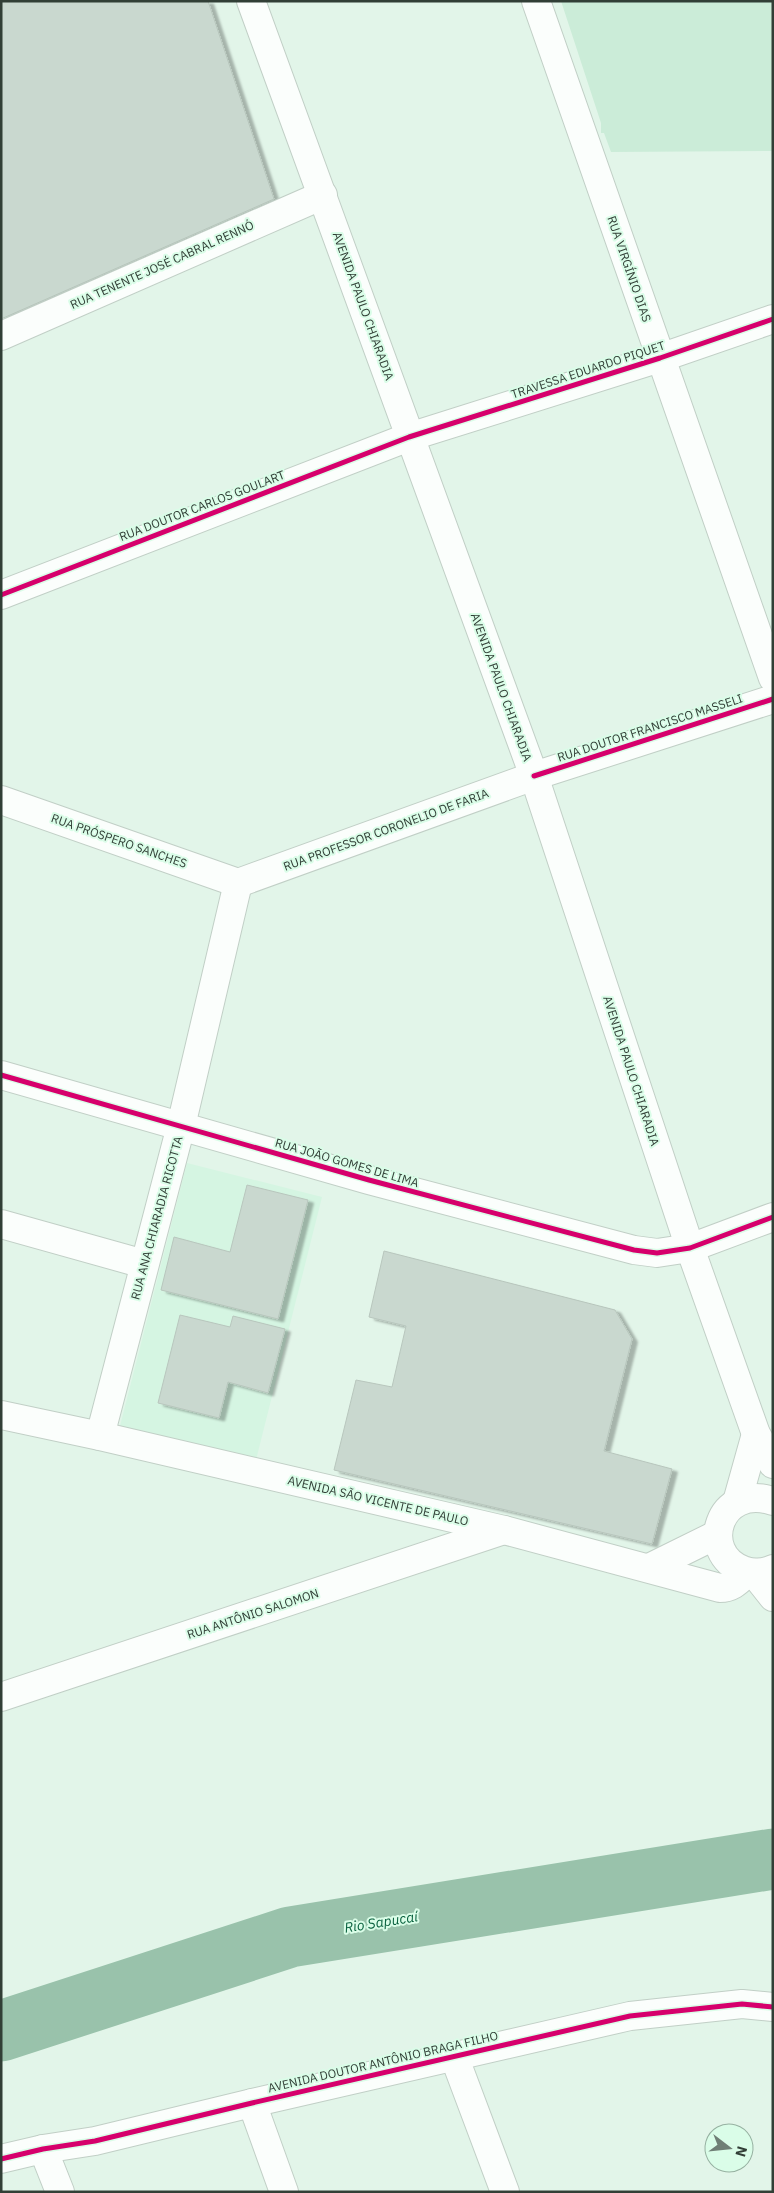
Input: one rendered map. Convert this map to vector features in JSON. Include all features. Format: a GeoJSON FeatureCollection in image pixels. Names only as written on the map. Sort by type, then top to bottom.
{"type":"FeatureCollection","features":[{"type":"Feature","properties":{"kind":"street","name":"AVENIDA PAULO CHIARADIA"},"geometry":{"type":"LineString","coordinates":[[251,1],[534,776],[690,1248],[756,1434],[773,1464]]}},
{"type":"Feature","properties":{"kind":"street","name":"RUA VIRGÍNIO DIAS"},"geometry":{"type":"LineString","coordinates":[[536,1],[773,678]]}},
{"type":"Feature","properties":{"kind":"street","name":"RUA TENENTE JOSÉ CABRAL RENNÓ"},"geometry":{"type":"LineString","coordinates":[[1,336],[323,195]]}},
{"type":"Feature","properties":{"kind":"street","name":"TRAVESSA EDUARDO PIQUET"},"geometry":{"type":"LineString","coordinates":[[409,437],[660,358],[773,320]]}},
{"type":"Feature","properties":{"kind":"street","name":"RUA DOUTOR CARLOS GOULART"},"geometry":{"type":"LineString","coordinates":[[1,595],[409,437]]}},
{"type":"Feature","properties":{"kind":"street","name":"RUA DOUTOR FRANCISCO MASSELI"},"geometry":{"type":"LineString","coordinates":[[534,776],[773,699]]}},
{"type":"Feature","properties":{"kind":"street","name":"RUA PROFESSOR CORONELIO DE FARIA"},"geometry":{"type":"LineString","coordinates":[[238,883],[534,776]]}},
{"type":"Feature","properties":{"kind":"street","name":"RUA PRÓSPERO SANCHES"},"geometry":{"type":"LineString","coordinates":[[1,800],[238,883]]}},
{"type":"Feature","properties":{"kind":"street","name":"RUA ANA CHIARADIA RICOTTA"},"geometry":{"type":"LineString","coordinates":[[100,1436],[181,1126],[238,883]]}},
{"type":"Feature","properties":{"kind":"street","name":"RUA JOÃO GOMES DE LIMA"},"geometry":{"type":"LineString","coordinates":[[1,1075],[369,1180],[634,1250],[658,1253],[690,1248],[773,1217]]}},
{"type":"Feature","properties":{"kind":"street"},"geometry":{"type":"LineString","coordinates":[[1,1224],[144,1264]]}},
{"type":"Feature","properties":{"kind":"street","name":"AVENIDA SÃO VICENTE DE PAULO"},"geometry":{"type":"LineString","coordinates":[[1,1415],[100,1436],[504,1530],[720,1588],[728,1588],[758,1571]]}},
{"type":"Feature","properties":{"kind":"street"},"geometry":{"type":"LineString","coordinates":[[737,1502],[756,1434]]}},
{"type":"Feature","properties":{"kind":"street"},"geometry":{"type":"LineString","coordinates":[[773,1501],[762,1497],[749,1497],[737,1502],[727,1510],[720,1521],[718,1534],[720,1547],[726,1559],[735,1568],[758,1571],[773,1598]]}},
{"type":"Feature","properties":{"kind":"street","name":"RUA ANTÔNIO SALOMON"},"geometry":{"type":"LineString","coordinates":[[1,1697],[504,1530]]}},
{"type":"Feature","properties":{"kind":"street"},"geometry":{"type":"LineString","coordinates":[[649,1568],[718,1534]]}},
{"type":"Feature","properties":{"kind":"street","name":"AVENIDA DOUTOR ANTÔNIO BRAGA FILHO"},"geometry":{"type":"LineString","coordinates":[[1,2160],[43,2149],[95,2141],[630,2016],[742,2004],[773,2007]]}},
{"type":"Feature","properties":{"kind":"street"},"geometry":{"type":"LineString","coordinates":[[454,2056],[505,2192]]}},
{"type":"Feature","properties":{"kind":"street"},"geometry":{"type":"LineString","coordinates":[[252,2103],[284,2192]]}},
{"type":"Feature","properties":{"kind":"street"},"geometry":{"type":"LineString","coordinates":[[43,2149],[60,2192]]}},
{"type":"Feature","properties":{"kind":"shaded area"},"geometry":{"type":"Polygon","coordinates":[[[561,1],[773,1],[773,151],[611,152],[604,133],[601,133],[601,123],[561,1]]]}},
{"type":"Feature","properties":{"kind":"shaded area"},"geometry":{"type":"Polygon","coordinates":[[[187,1163],[322,1197],[256,1460],[120,1426],[187,1163]]]}},
{"type":"Feature","properties":{"kind":"building"},"geometry":{"type":"Polygon","coordinates":[[[1,1],[208,1],[274,199],[1,319],[1,1]]]}},
{"type":"Feature","properties":{"kind":"building"},"geometry":{"type":"Polygon","coordinates":[[[247,1185],[308,1200],[278,1319],[161,1290],[174,1237],[230,1252],[247,1185]]]}},
{"type":"Feature","properties":{"kind":"building"},"geometry":{"type":"Polygon","coordinates":[[[384,1251],[615,1310],[632,1339],[604,1451],[672,1469],[652,1544],[334,1470],[356,1380],[392,1387],[406,1326],[369,1317],[384,1251]]]}},
{"type":"Feature","properties":{"kind":"building"},"geometry":{"type":"Polygon","coordinates":[[[180,1315],[230,1327],[233,1316],[285,1329],[268,1393],[228,1382],[219,1418],[158,1403],[180,1315]]]}},
{"type":"Feature","properties":{"kind":"waterway","name":"Rio Sapucaí"},"geometry":{"type":"LineString","coordinates":[[1,2031],[290,1937],[773,1859]]}},
{"type":"Feature","properties":{"kind":"cycle path"},"geometry":{"type":"LineString","coordinates":[[1,595],[409,437],[660,358],[773,319]]}},
{"type":"Feature","properties":{"kind":"cycle path"},"geometry":{"type":"LineString","coordinates":[[534,776],[773,699]]}},
{"type":"Feature","properties":{"kind":"cycle path"},"geometry":{"type":"LineString","coordinates":[[1,1075],[369,1180],[634,1250],[657,1253],[690,1248],[773,1217]]}},
{"type":"Feature","properties":{"kind":"cycle path"},"geometry":{"type":"LineString","coordinates":[[1,2159],[43,2149],[95,2141],[630,2016],[742,2004],[773,2007]]}}]}
